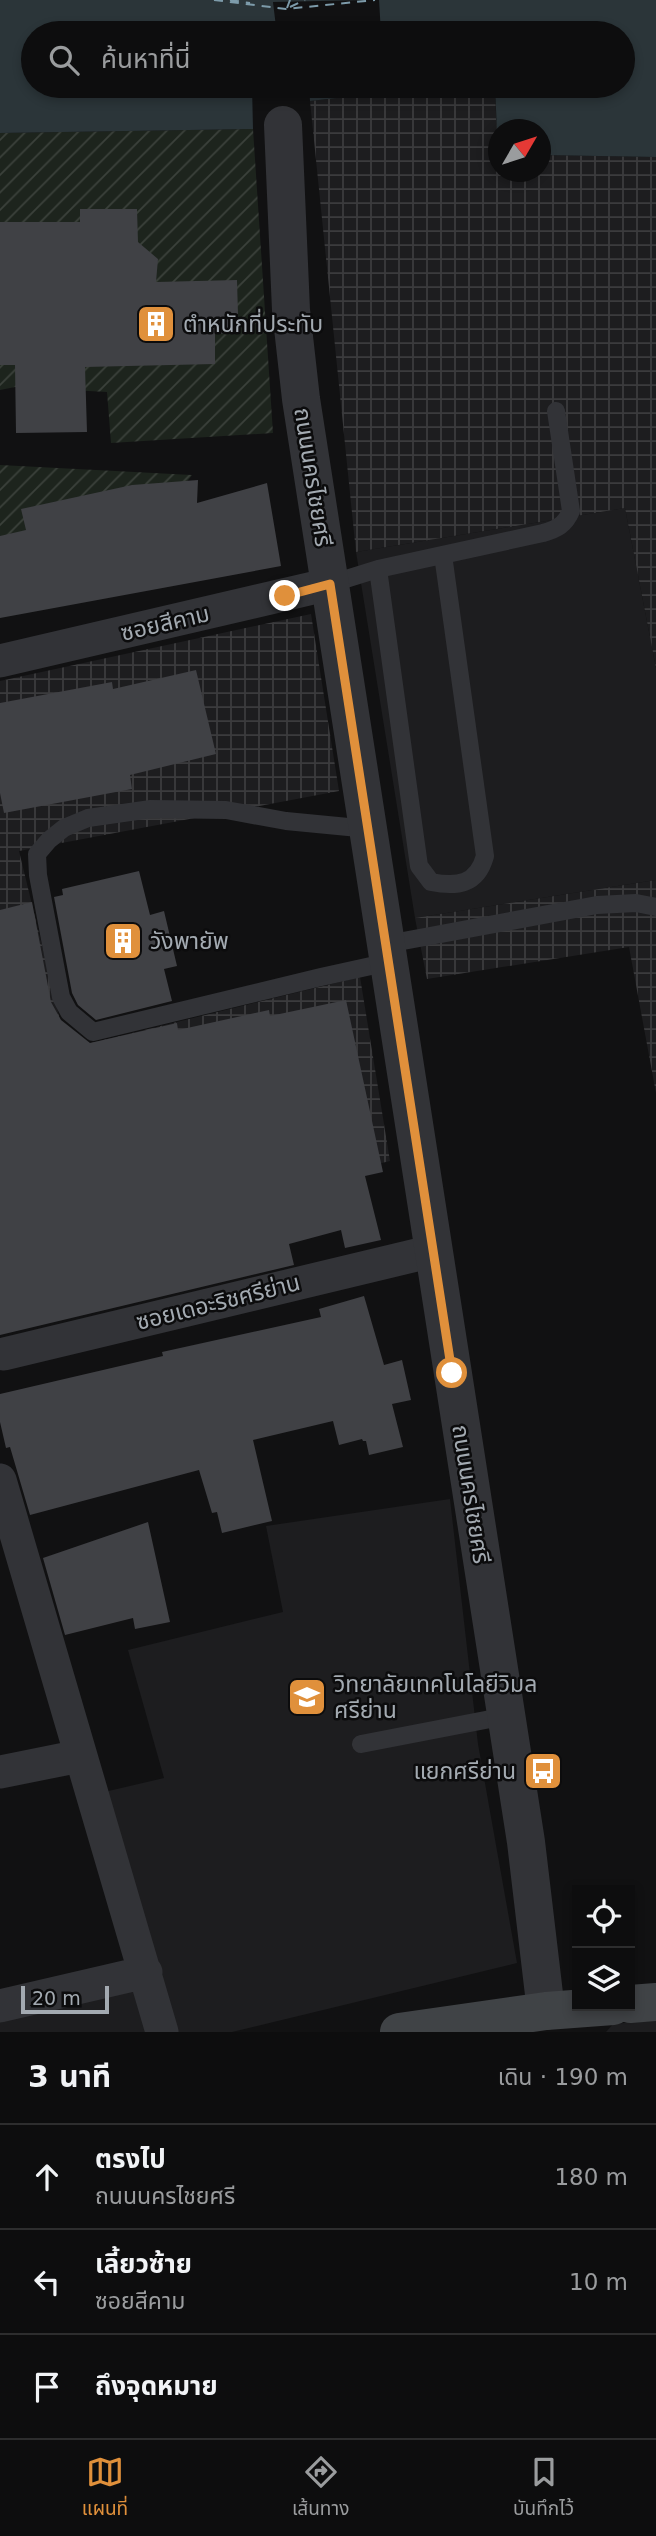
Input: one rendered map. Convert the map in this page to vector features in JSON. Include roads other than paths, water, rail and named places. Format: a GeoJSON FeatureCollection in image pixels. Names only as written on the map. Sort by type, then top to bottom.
{"type":"FeatureCollection","features":[{"type":"Feature","properties":{"kind":"main road"},"geometry":{"type":"LineString","coordinates":[[635,2004],[656,2003]]}},
{"type":"Feature","properties":{"kind":"main road"},"geometry":{"type":"LineString","coordinates":[[399,2032],[548,2021],[591,2011]]}},
{"type":"Feature","properties":{"kind":"street","name":"ถนนนครไชยศรี"},"geometry":{"type":"LineString","coordinates":[[282,125],[291,310],[301,400],[526,1842],[548,2021]]}},
{"type":"Feature","properties":{"kind":"street","name":"ซอยสีคาม"},"geometry":{"type":"LineString","coordinates":[[0,661],[330,584]]}},
{"type":"Feature","properties":{"kind":"street","name":"ซอยเดอะริชศรีย่าน"},"geometry":{"type":"LineString","coordinates":[[4,1354],[433,1251]]}},
{"type":"Feature","properties":{"kind":"street"},"geometry":{"type":"LineString","coordinates":[[0,1480],[162,2032]]}},
{"type":"Feature","properties":{"kind":"street"},"geometry":{"type":"LineString","coordinates":[[0,1772],[80,1756]]}},
{"type":"Feature","properties":{"kind":"street"},"geometry":{"type":"LineString","coordinates":[[0,2006],[146,1972]]}},
{"type":"Feature","properties":{"kind":"lane"},"geometry":{"type":"LineString","coordinates":[[330,584],[377,569],[557,529],[567,521],[571,511],[556,411]]}},
{"type":"Feature","properties":{"kind":"lane"},"geometry":{"type":"LineString","coordinates":[[377,569],[419,866],[431,882],[450,886],[468,881],[482,869],[485,856],[443,555]]}},
{"type":"Feature","properties":{"kind":"lane"},"geometry":{"type":"LineString","coordinates":[[369,829],[286,821],[226,810],[151,809],[88,818],[64,828],[49,839],[37,854],[38,875],[61,997],[69,1012],[93,1032],[320,976],[388,953],[597,905],[636,903],[656,907]]}},
{"type":"Feature","properties":{"kind":"lane"},"geometry":{"type":"LineString","coordinates":[[360,1744],[506,1716]]}},
{"type":"Feature","properties":{"kind":"place","name":"ตำหนักที่ประทับ"},"geometry":{"type":"Point","coordinates":[156,324]}},
{"type":"Feature","properties":{"kind":"place","name":"วังพายัพ"},"geometry":{"type":"Point","coordinates":[123,941]}},
{"type":"Feature","properties":{"kind":"place","name":"วิทยาลัยเทคโนโลยีวิมล ศรีย่าน"},"geometry":{"type":"Point","coordinates":[307,1697]}},
{"type":"Feature","properties":{"kind":"place","name":"แยกศรีย่าน"},"geometry":{"type":"Point","coordinates":[543,1771]}}]}
